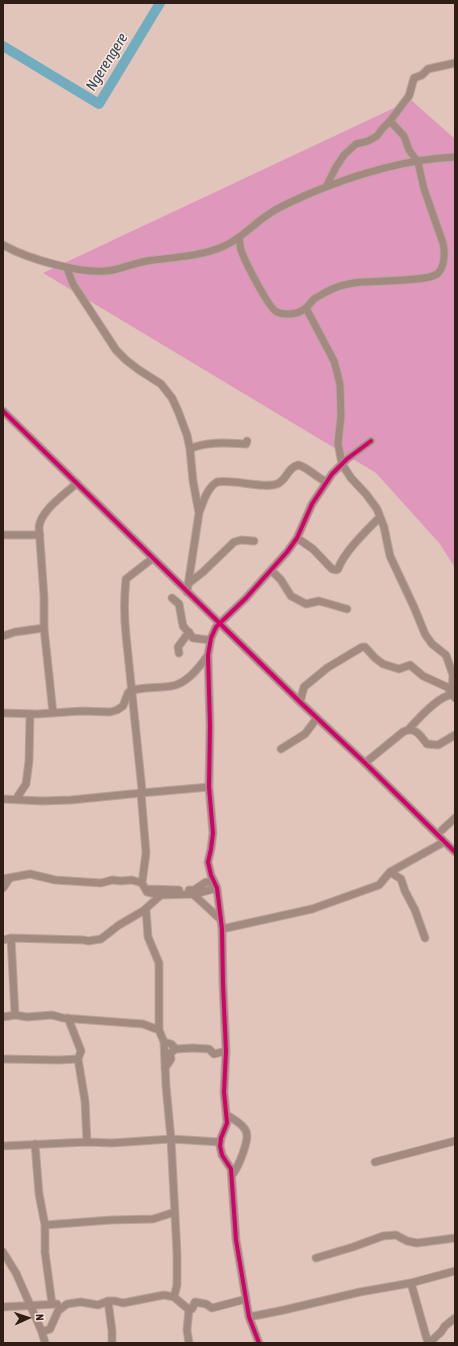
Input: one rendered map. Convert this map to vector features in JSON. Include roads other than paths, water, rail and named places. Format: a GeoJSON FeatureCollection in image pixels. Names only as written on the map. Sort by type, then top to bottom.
{"type":"FeatureCollection","features":[{"type":"Feature","properties":{"kind":"street"},"geometry":{"type":"LineString","coordinates":[[326,187],[344,155],[356,144],[368,142],[377,136],[390,121],[409,96],[414,78],[422,75],[428,69],[455,63]]}},
{"type":"Feature","properties":{"kind":"street"},"geometry":{"type":"LineString","coordinates":[[239,238],[241,251],[268,302],[274,310],[284,314],[296,313],[306,308],[312,301],[334,287],[360,282],[394,281],[434,277],[440,271],[445,249],[424,189],[418,162],[409,150],[404,136],[390,121]]}},
{"type":"Feature","properties":{"kind":"street"},"geometry":{"type":"LineString","coordinates":[[3,245],[31,257],[67,268],[93,272],[114,270],[136,263],[153,260],[176,258],[224,247],[239,238],[268,214],[326,187],[385,168],[455,157]]}},
{"type":"Feature","properties":{"kind":"street"},"geometry":{"type":"LineString","coordinates":[[67,268],[73,284],[116,350],[143,373],[161,384],[170,395],[187,435],[199,513]]}},
{"type":"Feature","properties":{"kind":"street"},"geometry":{"type":"LineString","coordinates":[[306,308],[334,361],[339,380],[342,416],[338,444],[342,464],[350,478],[377,509],[384,527],[390,556],[425,634],[432,644],[446,655],[453,675],[453,695]]}},
{"type":"Feature","properties":{"kind":"street"},"geometry":{"type":"LineString","coordinates":[[3,411],[455,852]]}},
{"type":"Feature","properties":{"kind":"street"},"geometry":{"type":"LineString","coordinates":[[190,449],[210,444],[246,444],[247,441]]}},
{"type":"Feature","properties":{"kind":"street"},"geometry":{"type":"LineString","coordinates":[[259,1343],[246,1300],[236,1240],[231,1168],[222,1155],[220,1142],[228,1123],[224,1092],[226,1051],[220,901],[216,885],[208,865],[213,833],[209,787],[210,720],[208,655],[210,640],[214,630],[246,598],[297,538],[312,504],[327,482],[347,459],[371,441]]}},
{"type":"Feature","properties":{"kind":"street"},"geometry":{"type":"LineString","coordinates":[[187,592],[199,513],[208,492],[217,482],[265,485],[275,484],[282,481],[291,468],[298,465],[305,467],[320,480],[327,482]]}},
{"type":"Feature","properties":{"kind":"street"},"geometry":{"type":"LineString","coordinates":[[53,713],[44,628],[44,597],[39,527],[41,518],[47,510],[77,483]]}},
{"type":"Feature","properties":{"kind":"street"},"geometry":{"type":"LineString","coordinates":[[297,538],[313,549],[332,568],[336,570],[338,569],[340,562],[380,517]]}},
{"type":"Feature","properties":{"kind":"street"},"geometry":{"type":"LineString","coordinates":[[3,535],[40,535]]}},
{"type":"Feature","properties":{"kind":"street"},"geometry":{"type":"LineString","coordinates":[[189,583],[204,572],[234,542],[241,540],[254,541]]}},
{"type":"Feature","properties":{"kind":"street"},"geometry":{"type":"LineString","coordinates":[[153,558],[126,579],[124,617],[146,853],[144,886],[147,892],[161,895],[193,894],[216,885]]}},
{"type":"Feature","properties":{"kind":"street"},"geometry":{"type":"LineString","coordinates":[[271,570],[281,580],[291,596],[306,604],[319,601],[347,609]]}},
{"type":"Feature","properties":{"kind":"street"},"geometry":{"type":"LineString","coordinates":[[172,598],[179,604],[183,626],[193,638],[210,640]]}},
{"type":"Feature","properties":{"kind":"street"},"geometry":{"type":"LineString","coordinates":[[3,636],[44,628]]}},
{"type":"Feature","properties":{"kind":"street"},"geometry":{"type":"LineString","coordinates":[[179,653],[178,647],[189,632]]}},
{"type":"Feature","properties":{"kind":"street"},"geometry":{"type":"LineString","coordinates":[[300,702],[304,687],[327,668],[362,647],[365,647],[380,662],[399,669],[410,665],[424,676],[447,688],[453,695]]}},
{"type":"Feature","properties":{"kind":"street"},"geometry":{"type":"LineString","coordinates":[[3,713],[30,714],[114,711],[123,706],[128,692],[172,686],[180,683],[197,670],[208,655]]}},
{"type":"Feature","properties":{"kind":"street"},"geometry":{"type":"LineString","coordinates":[[365,763],[403,732],[408,730],[428,708],[446,696],[453,695]]}},
{"type":"Feature","properties":{"kind":"street"},"geometry":{"type":"LineString","coordinates":[[18,796],[26,784],[29,761],[30,714]]}},
{"type":"Feature","properties":{"kind":"street"},"geometry":{"type":"LineString","coordinates":[[281,749],[305,734],[317,718]]}},
{"type":"Feature","properties":{"kind":"street"},"geometry":{"type":"LineString","coordinates":[[408,730],[411,729],[418,733],[427,744],[438,745],[455,735]]}},
{"type":"Feature","properties":{"kind":"street"},"geometry":{"type":"LineString","coordinates":[[3,799],[42,801],[71,800],[141,791],[209,787]]}},
{"type":"Feature","properties":{"kind":"street"},"geometry":{"type":"LineString","coordinates":[[442,830],[455,818]]}},
{"type":"Feature","properties":{"kind":"street"},"geometry":{"type":"LineString","coordinates":[[222,929],[312,909],[379,885],[390,872],[444,842]]}},
{"type":"Feature","properties":{"kind":"street"},"geometry":{"type":"LineString","coordinates":[[390,872],[401,878],[425,938]]}},
{"type":"Feature","properties":{"kind":"street"},"geometry":{"type":"LineString","coordinates":[[3,888],[6,879],[30,874],[55,880],[101,883],[112,880],[132,880],[144,886],[194,890],[206,882],[216,885]]}},
{"type":"Feature","properties":{"kind":"street"},"geometry":{"type":"LineString","coordinates":[[193,894],[220,919]]}},
{"type":"Feature","properties":{"kind":"street"},"geometry":{"type":"LineString","coordinates":[[3,940],[11,938],[88,941],[101,939],[114,928],[146,909],[161,895]]}},
{"type":"Feature","properties":{"kind":"street"},"geometry":{"type":"LineString","coordinates":[[146,909],[148,937],[159,963],[159,1030],[164,1042],[177,1253],[177,1285],[174,1297]]}},
{"type":"Feature","properties":{"kind":"street"},"geometry":{"type":"LineString","coordinates":[[11,938],[15,1015]]}},
{"type":"Feature","properties":{"kind":"street"},"geometry":{"type":"LineString","coordinates":[[3,1017],[15,1015],[52,1015],[68,1018],[143,1024],[159,1030]]}},
{"type":"Feature","properties":{"kind":"street"},"geometry":{"type":"LineString","coordinates":[[68,1018],[80,1051],[78,1059],[85,1101],[87,1142]]}},
{"type":"Feature","properties":{"kind":"street"},"geometry":{"type":"LineString","coordinates":[[164,1042],[171,1044],[176,1049]]}},
{"type":"Feature","properties":{"kind":"street"},"geometry":{"type":"LineString","coordinates":[[165,1069],[171,1059],[170,1053],[176,1049],[209,1048],[214,1054],[226,1051]]}},
{"type":"Feature","properties":{"kind":"street"},"geometry":{"type":"LineString","coordinates":[[3,1059],[78,1059]]}},
{"type":"Feature","properties":{"kind":"street"},"geometry":{"type":"LineString","coordinates":[[227,1115],[242,1126],[247,1134],[239,1165],[232,1175]]}},
{"type":"Feature","properties":{"kind":"street"},"geometry":{"type":"LineString","coordinates":[[3,1146],[87,1142],[112,1143],[171,1139],[220,1142]]}},
{"type":"Feature","properties":{"kind":"street"},"geometry":{"type":"LineString","coordinates":[[375,1162],[455,1141]]}},
{"type":"Feature","properties":{"kind":"street"},"geometry":{"type":"LineString","coordinates":[[35,1144],[39,1194],[45,1225],[45,1252],[52,1304]]}},
{"type":"Feature","properties":{"kind":"street"},"geometry":{"type":"LineString","coordinates":[[45,1225],[111,1220],[153,1219],[175,1212]]}},
{"type":"Feature","properties":{"kind":"street"},"geometry":{"type":"LineString","coordinates":[[316,1258],[383,1236],[396,1235],[407,1241],[417,1243],[455,1238]]}},
{"type":"Feature","properties":{"kind":"street"},"geometry":{"type":"LineString","coordinates":[[3,1252],[16,1273],[31,1305],[45,1343]]}},
{"type":"Feature","properties":{"kind":"street"},"geometry":{"type":"LineString","coordinates":[[250,1317],[360,1292],[411,1283],[455,1271]]}},
{"type":"Feature","properties":{"kind":"street"},"geometry":{"type":"LineString","coordinates":[[411,1283],[429,1343],[455,1318]]}},
{"type":"Feature","properties":{"kind":"street"},"geometry":{"type":"LineString","coordinates":[[3,1307],[81,1302],[98,1305],[108,1301],[123,1303],[164,1294],[174,1297],[189,1309]]}},
{"type":"Feature","properties":{"kind":"street"},"geometry":{"type":"LineString","coordinates":[[189,1309],[192,1309],[195,1302],[206,1304],[212,1308],[246,1300]]}},
{"type":"Feature","properties":{"kind":"street"},"geometry":{"type":"LineString","coordinates":[[108,1301],[112,1343]]}},
{"type":"Feature","properties":{"kind":"street"},"geometry":{"type":"LineString","coordinates":[[42,1332],[50,1328],[58,1311],[67,1304]]}},
{"type":"Feature","properties":{"kind":"street"},"geometry":{"type":"LineString","coordinates":[[189,1309],[187,1330],[190,1343]]}},
{"type":"Feature","properties":{"kind":"waterway","name":"Ngerengere"},"geometry":{"type":"LineString","coordinates":[[3,46],[99,104],[160,3]]}}]}
